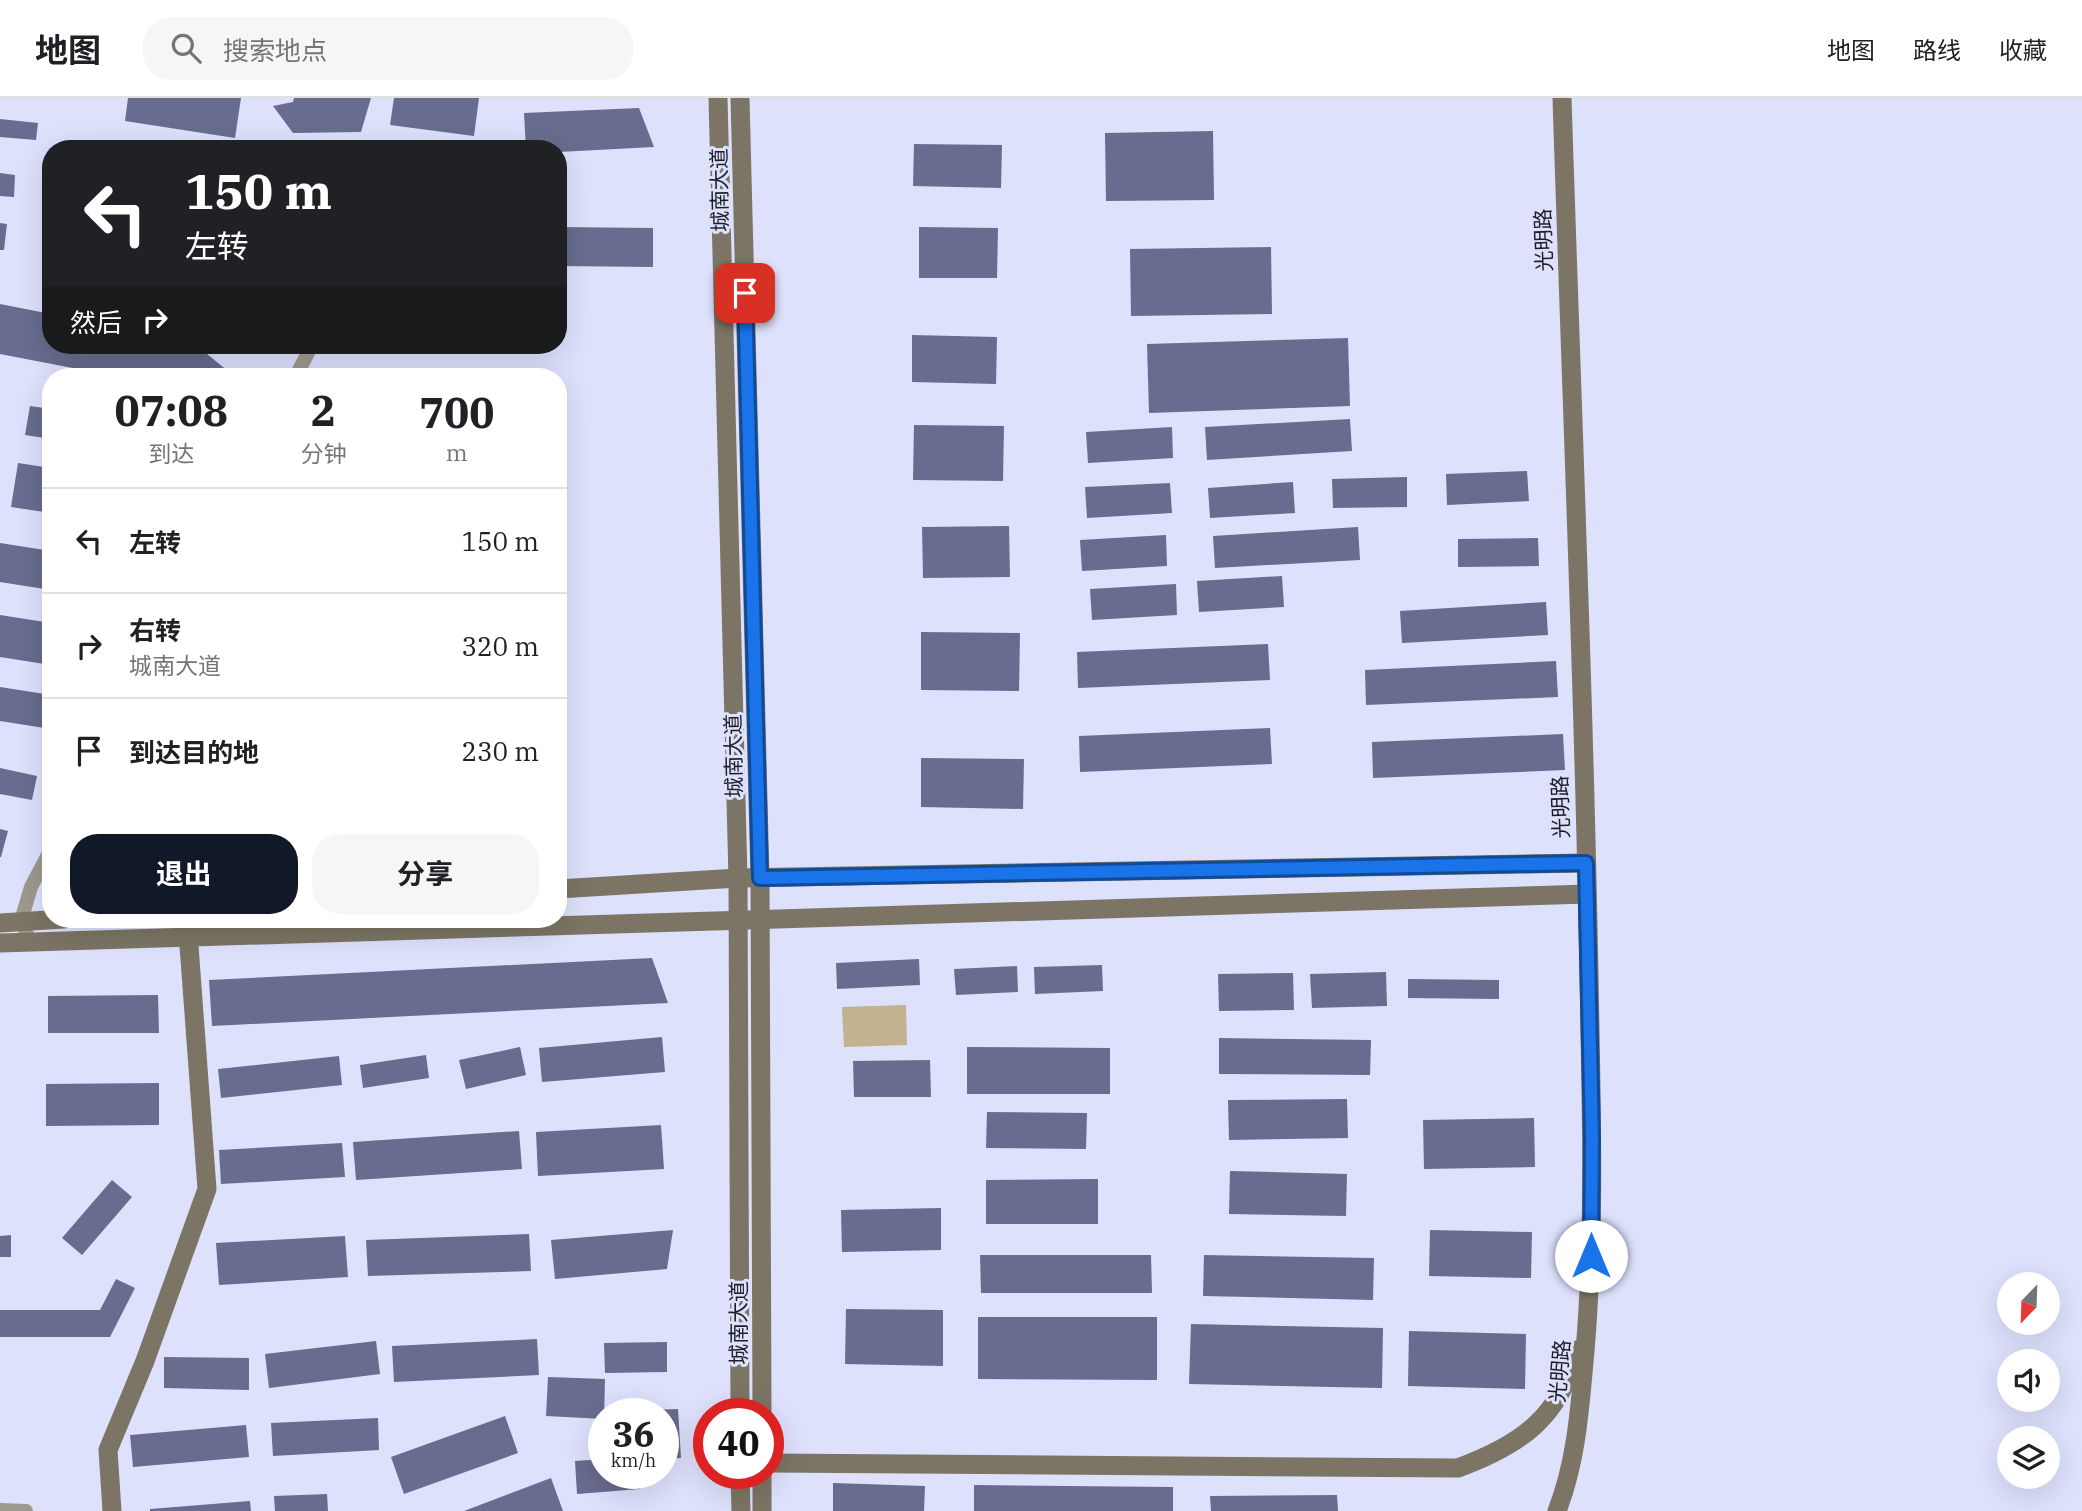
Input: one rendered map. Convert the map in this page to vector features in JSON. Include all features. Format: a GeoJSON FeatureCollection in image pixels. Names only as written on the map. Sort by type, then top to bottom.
{"type":"FeatureCollection","features":[{"type":"Feature","properties":{"kind":"main road","name":"城南大道"},"geometry":{"type":"LineString","coordinates":[[718,98],[738,878],[740,1398]]}},
{"type":"Feature","properties":{"kind":"main road","name":"城南大道"},"geometry":{"type":"LineString","coordinates":[[740,98],[760,878],[762,1398]]}},
{"type":"Feature","properties":{"kind":"main road","name":"光明路"},"geometry":{"type":"LineString","coordinates":[[1557,1511],[1567,1483],[1580,1414],[1591,1279],[1592,1165],[1587,894],[1562,98]]}},
{"type":"Feature","properties":{"kind":"main road"},"geometry":{"type":"LineString","coordinates":[[567,888],[738,878],[1586,863]]}},
{"type":"Feature","properties":{"kind":"main road"},"geometry":{"type":"LineString","coordinates":[[567,922],[738,920],[1587,894]]}},
{"type":"Feature","properties":{"kind":"main road"},"geometry":{"type":"LineString","coordinates":[[0,923],[42,920]]}},
{"type":"Feature","properties":{"kind":"main road"},"geometry":{"type":"LineString","coordinates":[[0,943],[188,928],[207,1189],[154,1336],[108,1450],[112,1511]]}},
{"type":"Feature","properties":{"kind":"main road"},"geometry":{"type":"LineString","coordinates":[[784,1463],[1458,1468],[1496,1454],[1531,1432],[1557,1399],[1574,1364],[1591,1279]]}},
{"type":"Feature","properties":{"kind":"main road"},"geometry":{"type":"LineString","coordinates":[[740,1489],[741,1511]]}},
{"type":"Feature","properties":{"kind":"main road"},"geometry":{"type":"LineString","coordinates":[[762,1489],[762,1511]]}},
{"type":"Feature","properties":{"kind":"street"},"geometry":{"type":"LineString","coordinates":[[30,941],[21,921],[31,887],[42,866]]}},
{"type":"Feature","properties":{"kind":"street"},"geometry":{"type":"LineString","coordinates":[[0,1510],[26,1511]]}},
{"type":"Feature","properties":{"kind":"shaded area"},"geometry":{"type":"Polygon","coordinates":[[[906,1005],[907,1045],[844,1047],[842,1007],[906,1005]]]}},
{"type":"Feature","properties":{"kind":"building"},"geometry":{"type":"Polygon","coordinates":[[[128,98],[241,98],[235,138],[125,121],[128,98]]]}},
{"type":"Feature","properties":{"kind":"building"},"geometry":{"type":"Polygon","coordinates":[[[294,98],[371,98],[361,132],[293,133],[273,106],[293,102],[294,98]]]}},
{"type":"Feature","properties":{"kind":"building"},"geometry":{"type":"Polygon","coordinates":[[[394,98],[479,98],[474,136],[390,125],[394,98]]]}},
{"type":"Feature","properties":{"kind":"building"},"geometry":{"type":"Polygon","coordinates":[[[639,108],[654,147],[567,152],[567,140],[526,140],[524,113],[639,108]]]}},
{"type":"Feature","properties":{"kind":"building"},"geometry":{"type":"Polygon","coordinates":[[[0,119],[38,123],[36,140],[0,137],[0,119]]]}},
{"type":"Feature","properties":{"kind":"building"},"geometry":{"type":"Polygon","coordinates":[[[1213,131],[1214,200],[1106,201],[1105,133],[1213,131]]]}},
{"type":"Feature","properties":{"kind":"building"},"geometry":{"type":"Polygon","coordinates":[[[914,144],[1002,145],[1001,188],[913,186],[914,144]]]}},
{"type":"Feature","properties":{"kind":"building"},"geometry":{"type":"Polygon","coordinates":[[[0,173],[15,175],[14,197],[0,196],[0,173]]]}},
{"type":"Feature","properties":{"kind":"building"},"geometry":{"type":"Polygon","coordinates":[[[0,223],[7,224],[4,250],[0,250],[0,223]]]}},
{"type":"Feature","properties":{"kind":"building"},"geometry":{"type":"Polygon","coordinates":[[[567,227],[653,228],[653,267],[567,266],[567,227]]]}},
{"type":"Feature","properties":{"kind":"building"},"geometry":{"type":"Polygon","coordinates":[[[919,227],[998,228],[997,278],[919,278],[919,227]]]}},
{"type":"Feature","properties":{"kind":"building"},"geometry":{"type":"Polygon","coordinates":[[[1271,247],[1272,314],[1131,316],[1130,249],[1271,247]]]}},
{"type":"Feature","properties":{"kind":"building"},"geometry":{"type":"Polygon","coordinates":[[[0,304],[42,312],[42,354],[207,354],[224,368],[73,368],[0,354],[0,304]]]}},
{"type":"Feature","properties":{"kind":"building"},"geometry":{"type":"Polygon","coordinates":[[[912,335],[997,337],[996,384],[912,382],[912,335]]]}},
{"type":"Feature","properties":{"kind":"building"},"geometry":{"type":"Polygon","coordinates":[[[1348,338],[1350,406],[1149,413],[1147,344],[1348,338]]]}},
{"type":"Feature","properties":{"kind":"building"},"geometry":{"type":"Polygon","coordinates":[[[30,406],[42,408],[42,438],[25,435],[30,406]]]}},
{"type":"Feature","properties":{"kind":"building"},"geometry":{"type":"Polygon","coordinates":[[[1350,419],[1352,451],[1207,460],[1205,427],[1350,419]]]}},
{"type":"Feature","properties":{"kind":"building"},"geometry":{"type":"Polygon","coordinates":[[[914,425],[1004,426],[1003,481],[913,480],[914,425]]]}},
{"type":"Feature","properties":{"kind":"building"},"geometry":{"type":"Polygon","coordinates":[[[1172,427],[1173,458],[1088,463],[1086,432],[1172,427]]]}},
{"type":"Feature","properties":{"kind":"building"},"geometry":{"type":"Polygon","coordinates":[[[18,463],[42,467],[42,512],[11,507],[18,463]]]}},
{"type":"Feature","properties":{"kind":"building"},"geometry":{"type":"Polygon","coordinates":[[[1527,471],[1529,501],[1447,505],[1446,474],[1527,471]]]}},
{"type":"Feature","properties":{"kind":"building"},"geometry":{"type":"Polygon","coordinates":[[[1407,477],[1407,507],[1333,508],[1332,479],[1407,477]]]}},
{"type":"Feature","properties":{"kind":"building"},"geometry":{"type":"Polygon","coordinates":[[[1293,482],[1295,513],[1210,518],[1208,488],[1293,482]]]}},
{"type":"Feature","properties":{"kind":"building"},"geometry":{"type":"Polygon","coordinates":[[[1170,483],[1172,513],[1087,518],[1085,487],[1170,483]]]}},
{"type":"Feature","properties":{"kind":"building"},"geometry":{"type":"Polygon","coordinates":[[[1009,526],[1010,577],[923,578],[922,527],[1009,526]]]}},
{"type":"Feature","properties":{"kind":"building"},"geometry":{"type":"Polygon","coordinates":[[[1358,527],[1360,560],[1215,568],[1213,536],[1358,527]]]}},
{"type":"Feature","properties":{"kind":"building"},"geometry":{"type":"Polygon","coordinates":[[[1166,535],[1167,566],[1082,571],[1080,540],[1166,535]]]}},
{"type":"Feature","properties":{"kind":"building"},"geometry":{"type":"Polygon","coordinates":[[[1538,538],[1539,566],[1458,567],[1458,539],[1538,538]]]}},
{"type":"Feature","properties":{"kind":"building"},"geometry":{"type":"Polygon","coordinates":[[[0,543],[42,550],[42,589],[0,582],[0,543]]]}},
{"type":"Feature","properties":{"kind":"building"},"geometry":{"type":"Polygon","coordinates":[[[1282,576],[1284,607],[1199,612],[1197,581],[1282,576]]]}},
{"type":"Feature","properties":{"kind":"building"},"geometry":{"type":"Polygon","coordinates":[[[1176,584],[1177,615],[1092,620],[1090,589],[1176,584]]]}},
{"type":"Feature","properties":{"kind":"building"},"geometry":{"type":"Polygon","coordinates":[[[1546,602],[1548,635],[1402,643],[1400,611],[1546,602]]]}},
{"type":"Feature","properties":{"kind":"building"},"geometry":{"type":"Polygon","coordinates":[[[0,615],[42,622],[42,664],[0,657],[0,615]]]}},
{"type":"Feature","properties":{"kind":"building"},"geometry":{"type":"Polygon","coordinates":[[[921,632],[1020,633],[1019,691],[921,690],[921,632]]]}},
{"type":"Feature","properties":{"kind":"building"},"geometry":{"type":"Polygon","coordinates":[[[1268,644],[1270,680],[1078,688],[1077,652],[1268,644]]]}},
{"type":"Feature","properties":{"kind":"building"},"geometry":{"type":"Polygon","coordinates":[[[1556,661],[1558,697],[1366,705],[1365,670],[1556,661]]]}},
{"type":"Feature","properties":{"kind":"building"},"geometry":{"type":"Polygon","coordinates":[[[0,687],[42,694],[42,728],[0,721],[0,687]]]}},
{"type":"Feature","properties":{"kind":"building"},"geometry":{"type":"Polygon","coordinates":[[[1270,728],[1272,764],[1080,772],[1079,736],[1270,728]]]}},
{"type":"Feature","properties":{"kind":"building"},"geometry":{"type":"Polygon","coordinates":[[[1563,734],[1565,770],[1373,778],[1372,742],[1563,734]]]}},
{"type":"Feature","properties":{"kind":"building"},"geometry":{"type":"Polygon","coordinates":[[[921,758],[1024,759],[1023,809],[921,807],[921,758]]]}},
{"type":"Feature","properties":{"kind":"building"},"geometry":{"type":"Polygon","coordinates":[[[0,768],[37,776],[32,800],[0,794],[0,768]]]}},
{"type":"Feature","properties":{"kind":"building"},"geometry":{"type":"Polygon","coordinates":[[[0,829],[8,831],[1,857],[0,857],[0,829]]]}},
{"type":"Feature","properties":{"kind":"building"},"geometry":{"type":"Polygon","coordinates":[[[652,958],[668,1003],[212,1026],[209,980],[652,958]]]}},
{"type":"Feature","properties":{"kind":"building"},"geometry":{"type":"Polygon","coordinates":[[[919,959],[920,985],[837,989],[836,963],[919,959]]]}},
{"type":"Feature","properties":{"kind":"building"},"geometry":{"type":"Polygon","coordinates":[[[1102,965],[1103,991],[1035,994],[1034,967],[1102,965]]]}},
{"type":"Feature","properties":{"kind":"building"},"geometry":{"type":"Polygon","coordinates":[[[1017,966],[1018,992],[956,995],[954,969],[1017,966]]]}},
{"type":"Feature","properties":{"kind":"building"},"geometry":{"type":"Polygon","coordinates":[[[1386,972],[1387,1006],[1312,1008],[1310,974],[1386,972]]]}},
{"type":"Feature","properties":{"kind":"building"},"geometry":{"type":"Polygon","coordinates":[[[1293,973],[1294,1010],[1219,1011],[1218,974],[1293,973]]]}},
{"type":"Feature","properties":{"kind":"building"},"geometry":{"type":"Polygon","coordinates":[[[1408,979],[1499,980],[1499,999],[1408,998],[1408,979]]]}},
{"type":"Feature","properties":{"kind":"building"},"geometry":{"type":"Polygon","coordinates":[[[158,995],[159,1033],[48,1033],[48,996],[158,995]]]}},
{"type":"Feature","properties":{"kind":"building"},"geometry":{"type":"Polygon","coordinates":[[[662,1037],[665,1072],[542,1082],[539,1048],[662,1037]]]}},
{"type":"Feature","properties":{"kind":"building"},"geometry":{"type":"Polygon","coordinates":[[[1219,1038],[1371,1040],[1370,1075],[1219,1074],[1219,1038]]]}},
{"type":"Feature","properties":{"kind":"building"},"geometry":{"type":"Polygon","coordinates":[[[520,1047],[526,1075],[466,1089],[459,1060],[520,1047]]]}},
{"type":"Feature","properties":{"kind":"building"},"geometry":{"type":"Polygon","coordinates":[[[967,1047],[1110,1048],[1110,1094],[967,1094],[967,1047]]]}},
{"type":"Feature","properties":{"kind":"building"},"geometry":{"type":"Polygon","coordinates":[[[426,1055],[429,1078],[363,1088],[360,1065],[426,1055]]]}},
{"type":"Feature","properties":{"kind":"building"},"geometry":{"type":"Polygon","coordinates":[[[339,1056],[342,1085],[221,1098],[218,1069],[339,1056]]]}},
{"type":"Feature","properties":{"kind":"building"},"geometry":{"type":"Polygon","coordinates":[[[930,1060],[931,1097],[854,1097],[853,1061],[930,1060]]]}},
{"type":"Feature","properties":{"kind":"building"},"geometry":{"type":"Polygon","coordinates":[[[159,1083],[159,1125],[46,1126],[46,1084],[159,1083]]]}},
{"type":"Feature","properties":{"kind":"building"},"geometry":{"type":"Polygon","coordinates":[[[1347,1099],[1348,1138],[1229,1140],[1228,1100],[1347,1099]]]}},
{"type":"Feature","properties":{"kind":"building"},"geometry":{"type":"Polygon","coordinates":[[[987,1112],[1087,1113],[1086,1149],[986,1148],[987,1112]]]}},
{"type":"Feature","properties":{"kind":"building"},"geometry":{"type":"Polygon","coordinates":[[[1534,1118],[1535,1167],[1424,1169],[1423,1120],[1534,1118]]]}},
{"type":"Feature","properties":{"kind":"building"},"geometry":{"type":"Polygon","coordinates":[[[661,1125],[664,1169],[538,1176],[536,1132],[661,1125]]]}},
{"type":"Feature","properties":{"kind":"building"},"geometry":{"type":"Polygon","coordinates":[[[519,1131],[522,1169],[356,1180],[353,1142],[519,1131]]]}},
{"type":"Feature","properties":{"kind":"building"},"geometry":{"type":"Polygon","coordinates":[[[342,1143],[345,1177],[221,1184],[219,1150],[342,1143]]]}},
{"type":"Feature","properties":{"kind":"building"},"geometry":{"type":"Polygon","coordinates":[[[1230,1171],[1347,1174],[1346,1216],[1229,1214],[1230,1171]]]}},
{"type":"Feature","properties":{"kind":"building"},"geometry":{"type":"Polygon","coordinates":[[[1098,1179],[1098,1224],[986,1224],[986,1180],[1098,1179]]]}},
{"type":"Feature","properties":{"kind":"building"},"geometry":{"type":"Polygon","coordinates":[[[112,1180],[132,1197],[82,1255],[62,1238],[112,1180]]]}},
{"type":"Feature","properties":{"kind":"building"},"geometry":{"type":"Polygon","coordinates":[[[941,1208],[941,1250],[842,1252],[841,1210],[941,1208]]]}},
{"type":"Feature","properties":{"kind":"building"},"geometry":{"type":"Polygon","coordinates":[[[673,1230],[667,1269],[555,1279],[551,1240],[673,1230]]]}},
{"type":"Feature","properties":{"kind":"building"},"geometry":{"type":"Polygon","coordinates":[[[1430,1230],[1532,1232],[1531,1278],[1429,1276],[1430,1230]]]}},
{"type":"Feature","properties":{"kind":"building"},"geometry":{"type":"Polygon","coordinates":[[[529,1234],[531,1271],[368,1276],[366,1240],[529,1234]]]}},
{"type":"Feature","properties":{"kind":"building"},"geometry":{"type":"Polygon","coordinates":[[[11,1235],[11,1257],[0,1257],[0,1236],[11,1235]]]}},
{"type":"Feature","properties":{"kind":"building"},"geometry":{"type":"Polygon","coordinates":[[[345,1236],[348,1277],[219,1285],[216,1243],[345,1236]]]}},
{"type":"Feature","properties":{"kind":"building"},"geometry":{"type":"Polygon","coordinates":[[[980,1255],[1151,1255],[1152,1293],[981,1293],[980,1255]]]}},
{"type":"Feature","properties":{"kind":"building"},"geometry":{"type":"Polygon","coordinates":[[[1204,1255],[1374,1258],[1373,1300],[1203,1296],[1204,1255]]]}},
{"type":"Feature","properties":{"kind":"building"},"geometry":{"type":"Polygon","coordinates":[[[116,1279],[135,1288],[110,1337],[0,1337],[0,1310],[100,1310],[116,1279]]]}},
{"type":"Feature","properties":{"kind":"building"},"geometry":{"type":"Polygon","coordinates":[[[846,1309],[943,1310],[943,1366],[845,1364],[846,1309]]]}},
{"type":"Feature","properties":{"kind":"building"},"geometry":{"type":"Polygon","coordinates":[[[978,1317],[1157,1317],[1157,1380],[978,1379],[978,1317]]]}},
{"type":"Feature","properties":{"kind":"building"},"geometry":{"type":"Polygon","coordinates":[[[1191,1324],[1383,1328],[1382,1388],[1189,1384],[1191,1324]]]}},
{"type":"Feature","properties":{"kind":"building"},"geometry":{"type":"Polygon","coordinates":[[[1409,1331],[1526,1334],[1525,1389],[1408,1386],[1409,1331]]]}},
{"type":"Feature","properties":{"kind":"building"},"geometry":{"type":"Polygon","coordinates":[[[537,1339],[539,1375],[394,1382],[392,1346],[537,1339]]]}},
{"type":"Feature","properties":{"kind":"building"},"geometry":{"type":"Polygon","coordinates":[[[376,1341],[380,1374],[269,1388],[265,1354],[376,1341]]]}},
{"type":"Feature","properties":{"kind":"building"},"geometry":{"type":"Polygon","coordinates":[[[667,1342],[667,1372],[605,1373],[604,1343],[667,1342]]]}},
{"type":"Feature","properties":{"kind":"building"},"geometry":{"type":"Polygon","coordinates":[[[164,1357],[249,1358],[249,1390],[164,1388],[164,1357]]]}},
{"type":"Feature","properties":{"kind":"building"},"geometry":{"type":"Polygon","coordinates":[[[548,1377],[605,1379],[605,1398],[588,1398],[588,1418],[546,1416],[548,1377]]]}},
{"type":"Feature","properties":{"kind":"building"},"geometry":{"type":"Polygon","coordinates":[[[505,1416],[518,1453],[404,1494],[391,1457],[505,1416]]]}},
{"type":"Feature","properties":{"kind":"building"},"geometry":{"type":"Polygon","coordinates":[[[378,1418],[379,1450],[273,1456],[271,1423],[378,1418]]]}},
{"type":"Feature","properties":{"kind":"building"},"geometry":{"type":"Polygon","coordinates":[[[246,1425],[249,1457],[133,1467],[130,1435],[246,1425]]]}},
{"type":"Feature","properties":{"kind":"building"},"geometry":{"type":"Polygon","coordinates":[[[679,1425],[681,1458],[679,1458],[679,1425]]]}},
{"type":"Feature","properties":{"kind":"building"},"geometry":{"type":"Polygon","coordinates":[[[588,1460],[588,1489],[640,1489],[577,1494],[575,1461],[588,1460]]]}},
{"type":"Feature","properties":{"kind":"building"},"geometry":{"type":"Polygon","coordinates":[[[551,1478],[563,1511],[464,1511],[551,1478]]]}},
{"type":"Feature","properties":{"kind":"building"},"geometry":{"type":"Polygon","coordinates":[[[833,1483],[925,1486],[924,1511],[833,1511],[833,1483]]]}},
{"type":"Feature","properties":{"kind":"building"},"geometry":{"type":"Polygon","coordinates":[[[974,1485],[1173,1487],[1173,1511],[974,1511],[974,1485]]]}},
{"type":"Feature","properties":{"kind":"building"},"geometry":{"type":"Polygon","coordinates":[[[327,1494],[328,1511],[275,1511],[274,1496],[327,1494]]]}},
{"type":"Feature","properties":{"kind":"building"},"geometry":{"type":"Polygon","coordinates":[[[1337,1495],[1338,1511],[1211,1511],[1210,1496],[1337,1495]]]}},
{"type":"Feature","properties":{"kind":"building"},"geometry":{"type":"Polygon","coordinates":[[[250,1501],[251,1511],[150,1511],[150,1509],[250,1501]]]}},
{"type":"Feature","properties":{"kind":"route"},"geometry":{"type":"LineString","coordinates":[[745,293],[760,878],[1586,863],[1592,1138],[1591,1256]]}}]}
